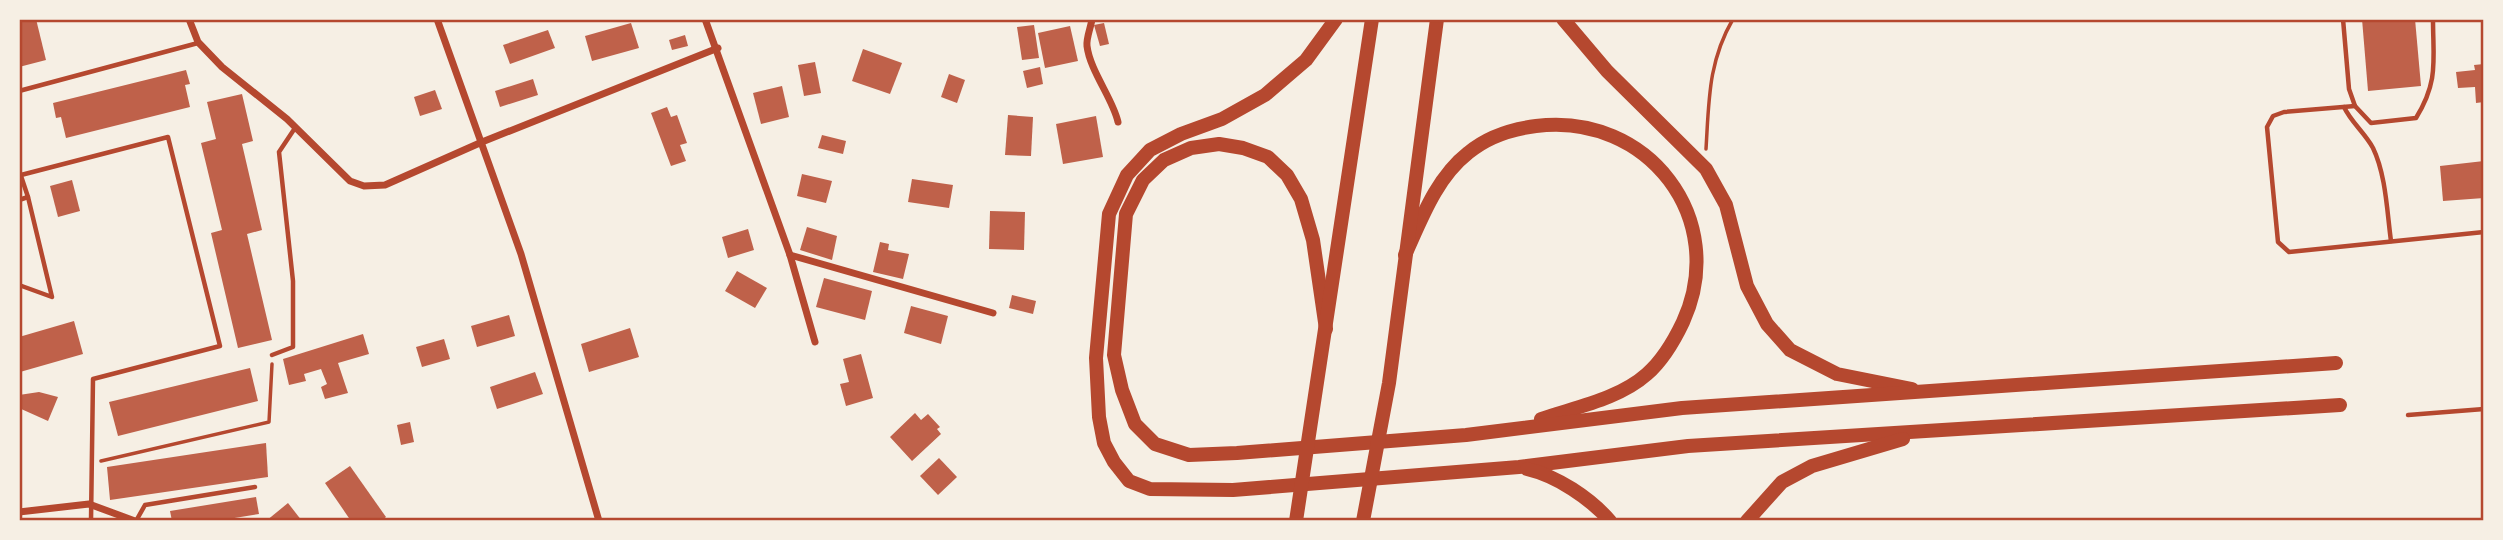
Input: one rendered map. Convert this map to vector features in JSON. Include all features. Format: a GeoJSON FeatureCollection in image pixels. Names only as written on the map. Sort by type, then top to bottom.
{"type":"FeatureCollection","features":[{"type":"Feature","properties":{"kind":"main road"},"geometry":{"type":"LineString","coordinates":[[1336,19],[1306,60],[1265,95],[1222,119],[1181,134],[1150,150],[1127,175],[1109,214],[1096,358],[1099,417],[1104,443],[1129,481],[1150,489],[1233,490],[1519,467],[1688,446],[2340,405]]}},
{"type":"Feature","properties":{"kind":"main road"},"geometry":{"type":"LineString","coordinates":[[1296,521],[1372,19]]}},
{"type":"Feature","properties":{"kind":"main road"},"geometry":{"type":"LineString","coordinates":[[1363,521],[1389,383],[1437,19]]}},
{"type":"Feature","properties":{"kind":"main road"},"geometry":{"type":"LineString","coordinates":[[1563,19],[1607,72],[1706,169],[1726,205],[1748,286],[1767,324],[1790,350],[1837,374],[1924,392]]}},
{"type":"Feature","properties":{"kind":"main road"},"geometry":{"type":"LineString","coordinates":[[1405,255],[1431,199],[1449,172],[1468,153],[1494,137],[1521,128],[1550,124],[1577,125],[1603,131],[1626,141],[1661,172],[1678,194],[1691,218],[1698,259],[1693,300],[1673,344],[1646,374],[1611,396],[1507,430]]}},
{"type":"Feature","properties":{"kind":"main road"},"geometry":{"type":"LineString","coordinates":[[1325,329],[1313,240],[1301,200],[1287,175],[1268,157],[1243,148],[1219,144],[1191,148],[1164,160],[1143,180],[1126,214],[1114,355],[1122,390],[1135,424],[1155,444],[1189,455],[1466,435],[1682,408],[2336,363]]}},
{"type":"Feature","properties":{"kind":"main road"},"geometry":{"type":"LineString","coordinates":[[1747,521],[1782,482],[1812,466],[1925,433]]}},
{"type":"Feature","properties":{"kind":"main road"},"geometry":{"type":"LineString","coordinates":[[1519,467],[1542,472],[1582,496],[1610,521]]}},
{"type":"Feature","properties":{"kind":"street"},"geometry":{"type":"LineString","coordinates":[[189,19],[198,42],[222,67],[296,128],[350,180],[364,186],[385,185],[482,142],[718,48]]}},
{"type":"Feature","properties":{"kind":"street"},"geometry":{"type":"LineString","coordinates":[[437,19],[521,254],[599,521]]}},
{"type":"Feature","properties":{"kind":"street"},"geometry":{"type":"LineString","coordinates":[[705,19],[718,48],[790,255],[815,342]]}},
{"type":"Feature","properties":{"kind":"street"},"geometry":{"type":"LineString","coordinates":[[1092,19],[1087,45],[1107,97],[1115,107],[1118,122]]}},
{"type":"Feature","properties":{"kind":"street"},"geometry":{"type":"LineString","coordinates":[[790,255],[993,313]]}},
{"type":"Feature","properties":{"kind":"street"},"geometry":{"type":"LineString","coordinates":[[19,512],[89,504],[136,521]]}},
{"type":"Feature","properties":{"kind":"lane"},"geometry":{"type":"LineString","coordinates":[[2343,19],[2348,89],[2355,106],[2371,123],[2416,118],[2428,99],[2433,82],[2433,19]]}},
{"type":"Feature","properties":{"kind":"lane"},"geometry":{"type":"LineString","coordinates":[[19,91],[198,42]]}},
{"type":"Feature","properties":{"kind":"lane"},"geometry":{"type":"LineString","coordinates":[[2355,106],[2284,113],[2273,117],[2267,127],[2278,242],[2289,252],[2484,232]]}},
{"type":"Feature","properties":{"kind":"lane"},"geometry":{"type":"LineString","coordinates":[[2344,107],[2371,144],[2378,159],[2391,241]]}},
{"type":"Feature","properties":{"kind":"lane"},"geometry":{"type":"LineString","coordinates":[[272,355],[293,347],[293,281],[279,152],[296,128]]}},
{"type":"Feature","properties":{"kind":"lane"},"geometry":{"type":"LineString","coordinates":[[19,285],[52,297],[20,172],[168,137],[220,346],[93,379],[89,504],[91,521]]}},
{"type":"Feature","properties":{"kind":"lane"},"geometry":{"type":"LineString","coordinates":[[19,200],[27,197]]}},
{"type":"Feature","properties":{"kind":"lane"},"geometry":{"type":"LineString","coordinates":[[2407,415],[2484,409]]}},
{"type":"Feature","properties":{"kind":"lane"},"geometry":{"type":"LineString","coordinates":[[136,521],[145,505],[255,487]]}},
{"type":"Feature","properties":{"kind":"path"},"geometry":{"type":"LineString","coordinates":[[1706,169],[1709,83],[1720,41],[1733,19]]}},
{"type":"Feature","properties":{"kind":"path"},"geometry":{"type":"LineString","coordinates":[[90,464],[269,422],[272,355]]}},
{"type":"Feature","properties":{"kind":"building"},"geometry":{"type":"Polygon","coordinates":[[[19,19],[36,19],[46,60],[19,67],[19,19]]]}},
{"type":"Feature","properties":{"kind":"building"},"geometry":{"type":"Polygon","coordinates":[[[2362,19],[2415,19],[2421,86],[2368,91],[2362,19]]]}},
{"type":"Feature","properties":{"kind":"building"},"geometry":{"type":"Polygon","coordinates":[[[631,23],[639,48],[592,61],[585,36],[631,23]]]}},
{"type":"Feature","properties":{"kind":"building"},"geometry":{"type":"Polygon","coordinates":[[[1104,23],[1109,44],[1100,46],[1094,25],[1104,23]]]}},
{"type":"Feature","properties":{"kind":"building"},"geometry":{"type":"Polygon","coordinates":[[[1034,25],[1039,58],[1022,60],[1017,27],[1034,25]]]}},
{"type":"Feature","properties":{"kind":"building"},"geometry":{"type":"Polygon","coordinates":[[[1070,26],[1078,61],[1045,68],[1038,33],[1070,26]]]}},
{"type":"Feature","properties":{"kind":"building"},"geometry":{"type":"Polygon","coordinates":[[[548,30],[555,48],[510,64],[503,45],[548,30]]]}},
{"type":"Feature","properties":{"kind":"building"},"geometry":{"type":"Polygon","coordinates":[[[685,35],[688,46],[672,50],[669,40],[685,35]]]}},
{"type":"Feature","properties":{"kind":"building"},"geometry":{"type":"Polygon","coordinates":[[[863,49],[902,63],[890,94],[852,81],[863,49]]]}},
{"type":"Feature","properties":{"kind":"building"},"geometry":{"type":"Polygon","coordinates":[[[815,62],[821,93],[804,96],[798,65],[815,62]]]}},
{"type":"Feature","properties":{"kind":"building"},"geometry":{"type":"Polygon","coordinates":[[[2484,64],[2484,102],[2476,103],[2475,87],[2458,88],[2456,72],[2475,70],[2474,65],[2484,64]]]}},
{"type":"Feature","properties":{"kind":"building"},"geometry":{"type":"Polygon","coordinates":[[[1040,67],[1043,84],[1027,88],[1023,71],[1040,67]]]}},
{"type":"Feature","properties":{"kind":"building"},"geometry":{"type":"Polygon","coordinates":[[[186,70],[190,84],[185,85],[190,107],[66,138],[61,117],[56,118],[53,103],[186,70]]]}},
{"type":"Feature","properties":{"kind":"building"},"geometry":{"type":"Polygon","coordinates":[[[949,74],[965,80],[957,103],[941,97],[949,74]]]}},
{"type":"Feature","properties":{"kind":"building"},"geometry":{"type":"Polygon","coordinates":[[[533,79],[538,95],[500,107],[495,91],[533,79]]]}},
{"type":"Feature","properties":{"kind":"building"},"geometry":{"type":"Polygon","coordinates":[[[782,86],[789,117],[761,124],[753,93],[782,86]]]}},
{"type":"Feature","properties":{"kind":"building"},"geometry":{"type":"Polygon","coordinates":[[[435,90],[442,109],[420,116],[414,97],[435,90]]]}},
{"type":"Feature","properties":{"kind":"building"},"geometry":{"type":"Polygon","coordinates":[[[242,94],[253,141],[242,144],[262,230],[247,234],[272,340],[238,348],[211,233],[222,230],[201,143],[216,139],[207,102],[242,94]]]}},
{"type":"Feature","properties":{"kind":"building"},"geometry":{"type":"Polygon","coordinates":[[[667,107],[671,117],[677,115],[687,143],[680,145],[686,161],[671,166],[651,113],[667,107]]]}},
{"type":"Feature","properties":{"kind":"building"},"geometry":{"type":"Polygon","coordinates":[[[1008,115],[1033,117],[1031,156],[1005,155],[1008,115]]]}},
{"type":"Feature","properties":{"kind":"building"},"geometry":{"type":"Polygon","coordinates":[[[1096,116],[1103,157],[1063,164],[1056,124],[1096,116]]]}},
{"type":"Feature","properties":{"kind":"building"},"geometry":{"type":"Polygon","coordinates":[[[822,135],[846,141],[843,154],[818,148],[822,135]]]}},
{"type":"Feature","properties":{"kind":"building"},"geometry":{"type":"Polygon","coordinates":[[[2484,161],[2484,198],[2443,201],[2440,166],[2484,161]]]}},
{"type":"Feature","properties":{"kind":"building"},"geometry":{"type":"Polygon","coordinates":[[[802,174],[832,181],[826,203],[797,196],[802,174]]]}},
{"type":"Feature","properties":{"kind":"building"},"geometry":{"type":"Polygon","coordinates":[[[912,179],[953,185],[949,208],[908,202],[912,179]]]}},
{"type":"Feature","properties":{"kind":"building"},"geometry":{"type":"Polygon","coordinates":[[[72,180],[80,211],[58,217],[50,186],[72,180]]]}},
{"type":"Feature","properties":{"kind":"building"},"geometry":{"type":"Polygon","coordinates":[[[990,211],[1025,212],[1024,250],[989,249],[990,211]]]}},
{"type":"Feature","properties":{"kind":"building"},"geometry":{"type":"Polygon","coordinates":[[[807,227],[837,236],[832,260],[800,250],[807,227]]]}},
{"type":"Feature","properties":{"kind":"building"},"geometry":{"type":"Polygon","coordinates":[[[748,229],[754,250],[728,258],[722,237],[748,229]]]}},
{"type":"Feature","properties":{"kind":"building"},"geometry":{"type":"Polygon","coordinates":[[[880,242],[889,244],[888,250],[909,254],[903,279],[873,272],[880,242]]]}},
{"type":"Feature","properties":{"kind":"building"},"geometry":{"type":"Polygon","coordinates":[[[737,271],[767,288],[755,308],[725,291],[737,271]]]}},
{"type":"Feature","properties":{"kind":"building"},"geometry":{"type":"Polygon","coordinates":[[[824,278],[872,291],[865,320],[816,307],[824,278]]]}},
{"type":"Feature","properties":{"kind":"building"},"geometry":{"type":"Polygon","coordinates":[[[1012,295],[1036,301],[1033,314],[1009,308],[1012,295]]]}},
{"type":"Feature","properties":{"kind":"building"},"geometry":{"type":"Polygon","coordinates":[[[911,306],[948,316],[941,344],[904,333],[911,306]]]}},
{"type":"Feature","properties":{"kind":"building"},"geometry":{"type":"Polygon","coordinates":[[[509,315],[515,336],[477,347],[471,326],[509,315]]]}},
{"type":"Feature","properties":{"kind":"building"},"geometry":{"type":"Polygon","coordinates":[[[74,321],[83,354],[20,372],[19,337],[74,321]]]}},
{"type":"Feature","properties":{"kind":"building"},"geometry":{"type":"Polygon","coordinates":[[[630,328],[639,357],[589,372],[581,344],[630,328]]]}},
{"type":"Feature","properties":{"kind":"building"},"geometry":{"type":"Polygon","coordinates":[[[363,334],[369,354],[338,363],[348,393],[325,399],[321,387],[327,384],[321,369],[304,374],[306,381],[289,385],[283,359],[363,334]]]}},
{"type":"Feature","properties":{"kind":"building"},"geometry":{"type":"Polygon","coordinates":[[[444,339],[450,359],[422,367],[416,347],[444,339]]]}},
{"type":"Feature","properties":{"kind":"building"},"geometry":{"type":"Polygon","coordinates":[[[861,354],[873,398],[846,406],[840,384],[849,382],[843,359],[861,354]]]}},
{"type":"Feature","properties":{"kind":"building"},"geometry":{"type":"Polygon","coordinates":[[[250,368],[258,401],[118,436],[109,402],[250,368]]]}},
{"type":"Feature","properties":{"kind":"building"},"geometry":{"type":"Polygon","coordinates":[[[535,372],[543,394],[497,409],[490,387],[535,372]]]}},
{"type":"Feature","properties":{"kind":"building"},"geometry":{"type":"Polygon","coordinates":[[[39,392],[58,397],[48,421],[19,408],[19,395],[39,392]]]}},
{"type":"Feature","properties":{"kind":"building"},"geometry":{"type":"Polygon","coordinates":[[[915,413],[921,420],[928,414],[940,427],[937,429],[941,434],[912,461],[890,437],[915,413]]]}},
{"type":"Feature","properties":{"kind":"building"},"geometry":{"type":"Polygon","coordinates":[[[410,422],[414,442],[401,445],[397,425],[410,422]]]}},
{"type":"Feature","properties":{"kind":"building"},"geometry":{"type":"Polygon","coordinates":[[[266,443],[268,477],[110,500],[107,467],[266,443]]]}},
{"type":"Feature","properties":{"kind":"building"},"geometry":{"type":"Polygon","coordinates":[[[939,458],[957,477],[938,495],[920,476],[939,458]]]}},
{"type":"Feature","properties":{"kind":"building"},"geometry":{"type":"Polygon","coordinates":[[[350,466],[386,517],[381,521],[351,521],[325,483],[350,466]]]}},
{"type":"Feature","properties":{"kind":"building"},"geometry":{"type":"Polygon","coordinates":[[[256,497],[259,514],[216,521],[172,521],[170,511],[256,497]]]}},
{"type":"Feature","properties":{"kind":"building"},"geometry":{"type":"Polygon","coordinates":[[[288,503],[302,521],[266,521],[288,503]]]}}]}
